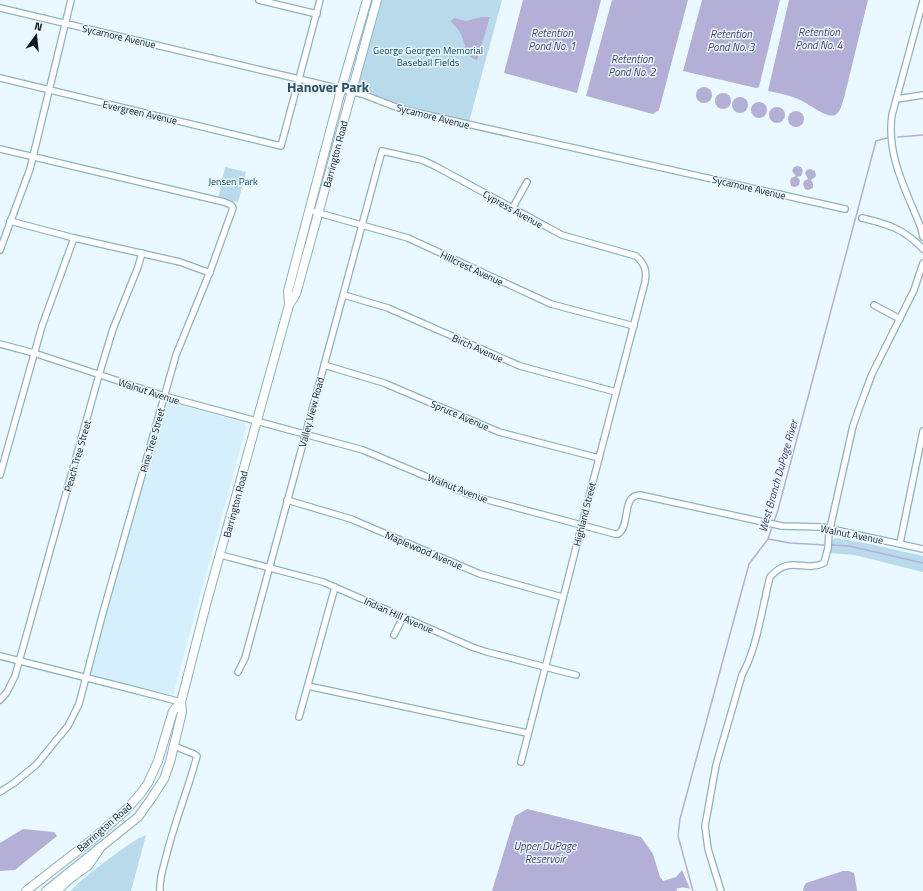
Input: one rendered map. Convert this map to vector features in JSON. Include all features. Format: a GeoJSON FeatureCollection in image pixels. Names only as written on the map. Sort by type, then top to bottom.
{"type":"FeatureCollection","features":[{"type":"Feature","properties":{"kind":"highway"},"geometry":{"type":"LineString","coordinates":[[56,891],[88,864],[99,849]]}},
{"type":"Feature","properties":{"kind":"main road","name":"Barrington Road"},"geometry":{"type":"LineString","coordinates":[[289,305],[288,291],[341,90],[367,0]]}},
{"type":"Feature","properties":{"kind":"main road","name":"Barrington Road"},"geometry":{"type":"LineString","coordinates":[[46,891],[138,817],[164,779],[182,712],[181,702],[257,422],[289,305],[296,294],[377,0]]}},
{"type":"Feature","properties":{"kind":"main road","name":"Barrington Road"},"geometry":{"type":"LineString","coordinates":[[26,891],[93,839],[126,810],[141,793],[148,783],[158,761],[173,711],[181,702]]}},
{"type":"Feature","properties":{"kind":"street"},"geometry":{"type":"LineString","coordinates":[[0,250],[34,157],[71,0]]}},
{"type":"Feature","properties":{"kind":"street"},"geometry":{"type":"LineString","coordinates":[[259,0],[316,14]]}},
{"type":"Feature","properties":{"kind":"street"},"geometry":{"type":"LineString","coordinates":[[299,80],[320,0]]}},
{"type":"Feature","properties":{"kind":"street"},"geometry":{"type":"LineString","coordinates":[[923,1],[921,18],[892,115],[891,129],[895,163],[902,184],[921,228],[923,237]]}},
{"type":"Feature","properties":{"kind":"street","name":"Sycamore Avenue"},"geometry":{"type":"LineString","coordinates":[[0,8],[362,94],[401,109],[845,209]]}},
{"type":"Feature","properties":{"kind":"street","name":"Evergreen Avenue"},"geometry":{"type":"LineString","coordinates":[[0,78],[281,146],[299,80]]}},
{"type":"Feature","properties":{"kind":"street"},"geometry":{"type":"LineString","coordinates":[[897,99],[923,95]]}},
{"type":"Feature","properties":{"kind":"street"},"geometry":{"type":"LineString","coordinates":[[0,149],[34,157]]}},
{"type":"Feature","properties":{"kind":"street","name":"Cypress Avenue"},"geometry":{"type":"LineString","coordinates":[[382,151],[389,151],[428,163],[562,236],[636,256],[645,266]]}},
{"type":"Feature","properties":{"kind":"street","name":"Valley View Road"},"geometry":{"type":"LineString","coordinates":[[238,672],[245,658],[382,151]]}},
{"type":"Feature","properties":{"kind":"street","name":"Pine Tree Street"},"geometry":{"type":"LineString","coordinates":[[0,792],[14,783],[36,765],[68,726],[79,704],[85,677],[176,355],[210,273],[233,208],[231,205],[224,202],[34,157]]}},
{"type":"Feature","properties":{"kind":"street"},"geometry":{"type":"LineString","coordinates":[[512,209],[527,182]]}},
{"type":"Feature","properties":{"kind":"street","name":"Hillcrest Avenue"},"geometry":{"type":"LineString","coordinates":[[310,211],[319,212],[408,238],[552,304],[634,326]]}},
{"type":"Feature","properties":{"kind":"street"},"geometry":{"type":"LineString","coordinates":[[862,218],[896,228],[914,239],[923,249]]}},
{"type":"Feature","properties":{"kind":"street"},"geometry":{"type":"LineString","coordinates":[[10,221],[74,238],[186,264],[210,273]]}},
{"type":"Feature","properties":{"kind":"street"},"geometry":{"type":"LineString","coordinates":[[0,475],[48,308],[74,238]]}},
{"type":"Feature","properties":{"kind":"street","name":"Peach Tree Street"},"geometry":{"type":"LineString","coordinates":[[0,700],[7,692],[15,676],[113,328],[138,267],[142,253]]}},
{"type":"Feature","properties":{"kind":"street"},"geometry":{"type":"LineString","coordinates":[[721,891],[708,849],[705,826],[706,815],[716,765],[742,675],[753,648],[770,577],[778,569],[784,566],[819,566],[824,563],[853,426],[872,374],[917,283],[923,263]]}},
{"type":"Feature","properties":{"kind":"street","name":"Highland Street"},"geometry":{"type":"LineString","coordinates":[[521,762],[562,597],[634,326],[647,272],[645,266]]}},
{"type":"Feature","properties":{"kind":"street","name":"Birch Avenue"},"geometry":{"type":"LineString","coordinates":[[344,295],[388,308],[520,366],[616,392]]}},
{"type":"Feature","properties":{"kind":"street"},"geometry":{"type":"LineString","coordinates":[[874,306],[900,319]]}},
{"type":"Feature","properties":{"kind":"street","name":"Walnut Avenue"},"geometry":{"type":"LineString","coordinates":[[0,344],[34,353],[164,396],[363,450],[473,496],[582,526],[618,534],[622,530],[631,499],[637,495],[782,526],[830,529],[923,549]]}},
{"type":"Feature","properties":{"kind":"street","name":"Spruce Avenue"},"geometry":{"type":"LineString","coordinates":[[324,366],[384,383],[499,432],[599,458]]}},
{"type":"Feature","properties":{"kind":"street"},"geometry":{"type":"LineString","coordinates":[[900,544],[923,431]]}},
{"type":"Feature","properties":{"kind":"street","name":"Maplewood Avenue"},"geometry":{"type":"LineString","coordinates":[[287,500],[351,519],[480,574],[562,597]]}},
{"type":"Feature","properties":{"kind":"street","name":"Indian Hill Avenue"},"geometry":{"type":"LineString","coordinates":[[221,556],[335,587],[477,649],[576,676]]}},
{"type":"Feature","properties":{"kind":"street"},"geometry":{"type":"LineString","coordinates":[[299,717],[335,587]]}},
{"type":"Feature","properties":{"kind":"street"},"geometry":{"type":"LineString","coordinates":[[394,635],[403,617]]}},
{"type":"Feature","properties":{"kind":"street"},"geometry":{"type":"LineString","coordinates":[[0,656],[181,702]]}},
{"type":"Feature","properties":{"kind":"street"},"geometry":{"type":"LineString","coordinates":[[308,686],[527,733]]}},
{"type":"Feature","properties":{"kind":"street"},"geometry":{"type":"LineString","coordinates":[[160,891],[160,881],[168,848],[193,770],[196,756],[174,746]]}},
{"type":"Feature","properties":{"kind":"shaded area"},"geometry":{"type":"Polygon","coordinates":[[[168,403],[241,422],[245,424],[246,427],[173,695],[95,676],[90,670],[165,407],[168,403]]]}},
{"type":"Feature","properties":{"kind":"green space","name":"George Georgen Memorial Baseball Fields"},"geometry":{"type":"Polygon","coordinates":[[[382,0],[502,0],[469,122],[417,111],[357,88],[382,0]]]}},
{"type":"Feature","properties":{"kind":"green space","name":"Jensen Park"},"geometry":{"type":"Polygon","coordinates":[[[225,167],[246,172],[238,202],[218,198],[225,167]]]}},
{"type":"Feature","properties":{"kind":"green space"},"geometry":{"type":"Polygon","coordinates":[[[836,538],[923,556],[923,572],[855,555],[829,553],[830,541],[836,538]]]}},
{"type":"Feature","properties":{"kind":"green space"},"geometry":{"type":"Polygon","coordinates":[[[146,835],[131,891],[71,891],[102,864],[146,835]]]}},
{"type":"Feature","properties":{"kind":"water","name":"Retention Pond No. 1"},"geometry":{"type":"Polygon","coordinates":[[[523,0],[601,0],[577,93],[504,73],[523,0]]]}},
{"type":"Feature","properties":{"kind":"water","name":"Retention Pond No. 2"},"geometry":{"type":"Polygon","coordinates":[[[612,0],[688,0],[659,110],[653,114],[586,96],[612,0]]]}},
{"type":"Feature","properties":{"kind":"water","name":"Retention Pond No. 3"},"geometry":{"type":"Polygon","coordinates":[[[702,0],[780,0],[759,87],[756,88],[683,71],[702,0]]]}},
{"type":"Feature","properties":{"kind":"water","name":"Retention Pond No. 4"},"geometry":{"type":"Polygon","coordinates":[[[789,0],[868,0],[844,98],[840,110],[835,115],[827,115],[795,98],[768,91],[789,0]]]}},
{"type":"Feature","properties":{"kind":"water"},"geometry":{"type":"Polygon","coordinates":[[[481,17],[490,17],[477,60],[469,55],[461,35],[451,21],[454,18],[466,21],[481,17]]]}},
{"type":"Feature","properties":{"kind":"water"},"geometry":{"type":"Polygon","coordinates":[[[704,87],[711,92],[712,95],[707,102],[704,103],[697,98],[696,95],[701,88],[704,87]]]}},
{"type":"Feature","properties":{"kind":"water"},"geometry":{"type":"Polygon","coordinates":[[[723,93],[730,98],[731,101],[726,108],[723,109],[716,104],[715,101],[720,94],[723,93]]]}},
{"type":"Feature","properties":{"kind":"water"},"geometry":{"type":"Polygon","coordinates":[[[740,97],[747,102],[748,105],[743,112],[740,113],[733,108],[732,105],[737,98],[740,97]]]}},
{"type":"Feature","properties":{"kind":"water"},"geometry":{"type":"Polygon","coordinates":[[[759,102],[766,107],[767,110],[762,117],[759,118],[752,113],[751,110],[756,103],[759,102]]]}},
{"type":"Feature","properties":{"kind":"water"},"geometry":{"type":"Polygon","coordinates":[[[777,107],[784,112],[785,115],[780,122],[777,123],[770,118],[769,115],[774,108],[777,107]]]}},
{"type":"Feature","properties":{"kind":"water"},"geometry":{"type":"Polygon","coordinates":[[[796,111],[803,116],[804,119],[799,126],[796,127],[789,122],[788,119],[793,112],[796,111]]]}},
{"type":"Feature","properties":{"kind":"water"},"geometry":{"type":"Polygon","coordinates":[[[794,167],[801,167],[803,171],[801,176],[797,177],[800,180],[799,185],[795,187],[791,186],[790,181],[791,178],[796,176],[792,171],[794,167]]]}},
{"type":"Feature","properties":{"kind":"water"},"geometry":{"type":"Polygon","coordinates":[[[810,169],[815,171],[816,176],[811,180],[813,183],[813,188],[808,190],[805,189],[803,184],[804,181],[808,179],[805,173],[810,169]]]}},
{"type":"Feature","properties":{"kind":"water","name":"Upper DuPage Reservoir"},"geometry":{"type":"Polygon","coordinates":[[[527,809],[641,837],[653,854],[660,877],[663,881],[676,877],[682,870],[690,889],[681,888],[676,889],[677,891],[492,891],[515,816],[527,809]]]}},
{"type":"Feature","properties":{"kind":"water"},"geometry":{"type":"Polygon","coordinates":[[[23,829],[54,832],[57,836],[15,870],[0,871],[0,843],[23,829]]]}},
{"type":"Feature","properties":{"kind":"water"},"geometry":{"type":"Polygon","coordinates":[[[843,871],[854,873],[858,891],[803,891],[806,883],[843,871]]]}},
{"type":"Feature","properties":{"kind":"waterway","name":"West Branch DuPage River"},"geometry":{"type":"LineString","coordinates":[[898,137],[923,135]]}},
{"type":"Feature","properties":{"kind":"waterway","name":"West Branch DuPage River"},"geometry":{"type":"LineString","coordinates":[[693,891],[678,836],[680,819],[749,564],[768,539],[778,510],[876,141],[887,138]]}},
{"type":"Feature","properties":{"kind":"waterway"},"geometry":{"type":"LineString","coordinates":[[768,539],[790,543],[824,545]]}},
{"type":"Feature","properties":{"kind":"waterway"},"geometry":{"type":"LineString","coordinates":[[831,545],[849,546],[923,563]]}},
{"type":"Feature","properties":{"kind":"district","name":"Hanover Park"},"geometry":{"type":"Point","coordinates":[328,87]}}]}
